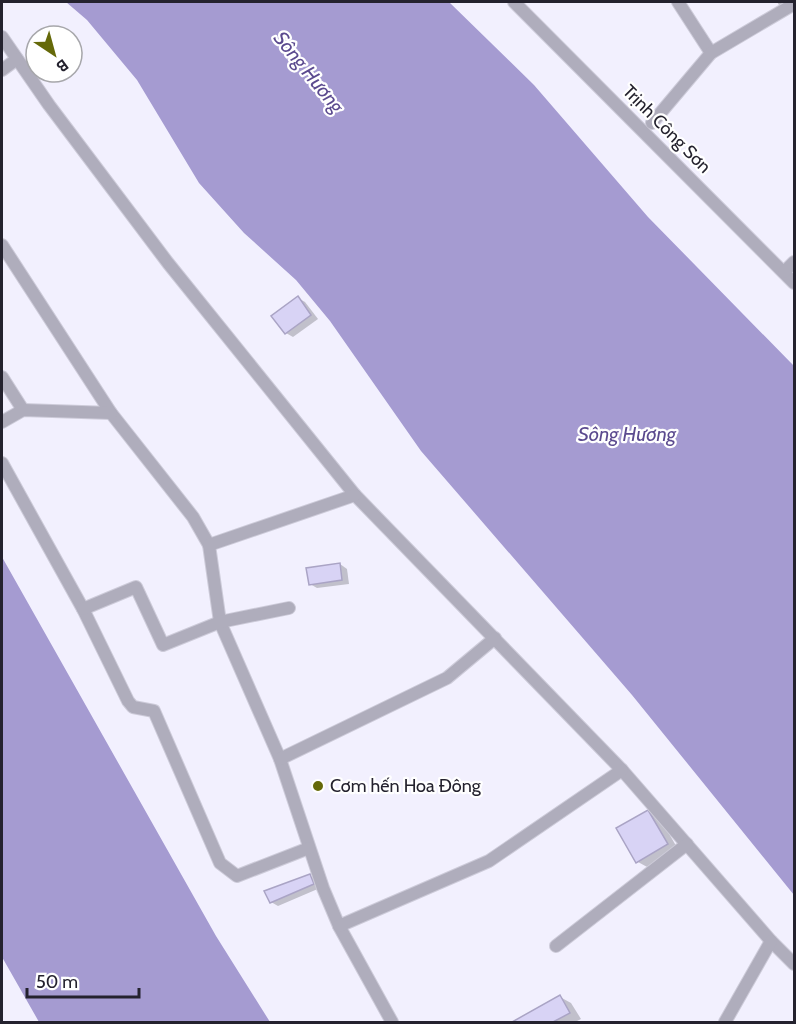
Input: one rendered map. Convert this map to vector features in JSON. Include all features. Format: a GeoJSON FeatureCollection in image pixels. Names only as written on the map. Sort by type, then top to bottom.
{"type":"FeatureCollection","features":[{"type":"Feature","properties":{"kind":"street","name":"Trịnh Công Sơn"},"geometry":{"type":"LineString","coordinates":[[514,2],[795,283]]}},
{"type":"Feature","properties":{"kind":"street"},"geometry":{"type":"LineString","coordinates":[[678,2],[711,53]]}},
{"type":"Feature","properties":{"kind":"street"},"geometry":{"type":"LineString","coordinates":[[652,123],[711,53],[795,4]]}},
{"type":"Feature","properties":{"kind":"street"},"geometry":{"type":"LineString","coordinates":[[2,37],[161,254],[355,495],[622,770],[771,941],[795,964]]}},
{"type":"Feature","properties":{"kind":"street"},"geometry":{"type":"LineString","coordinates":[[2,70],[17,59]]}},
{"type":"Feature","properties":{"kind":"street"},"geometry":{"type":"LineString","coordinates":[[2,244],[111,413],[193,517],[209,545],[220,622],[280,759],[309,848],[339,926],[392,1023]]}},
{"type":"Feature","properties":{"kind":"street"},"geometry":{"type":"LineString","coordinates":[[784,272],[795,262]]}},
{"type":"Feature","properties":{"kind":"street"},"geometry":{"type":"LineString","coordinates":[[2,377],[23,410]]}},
{"type":"Feature","properties":{"kind":"street"},"geometry":{"type":"LineString","coordinates":[[2,422],[23,410],[111,413]]}},
{"type":"Feature","properties":{"kind":"street"},"geometry":{"type":"LineString","coordinates":[[2,463],[83,609],[128,701],[133,707],[154,711],[220,864],[237,876],[309,848]]}},
{"type":"Feature","properties":{"kind":"street"},"geometry":{"type":"LineString","coordinates":[[209,545],[355,495]]}},
{"type":"Feature","properties":{"kind":"street"},"geometry":{"type":"LineString","coordinates":[[83,609],[136,587],[163,645],[220,622],[290,608]]}},
{"type":"Feature","properties":{"kind":"street"},"geometry":{"type":"LineString","coordinates":[[280,759],[447,678],[495,638]]}},
{"type":"Feature","properties":{"kind":"street"},"geometry":{"type":"LineString","coordinates":[[339,926],[489,861],[622,770]]}},
{"type":"Feature","properties":{"kind":"street"},"geometry":{"type":"LineString","coordinates":[[556,946],[687,844]]}},
{"type":"Feature","properties":{"kind":"street"},"geometry":{"type":"LineString","coordinates":[[725,1023],[771,941]]}},
{"type":"Feature","properties":{"kind":"water","name":"Sông Hương"},"geometry":{"type":"Polygon","coordinates":[[[66,2],[449,2],[534,85],[648,217],[794,366],[794,895],[632,695],[421,451],[330,321],[296,280],[244,233],[199,183],[137,80],[87,20],[66,2]]]}},
{"type":"Feature","properties":{"kind":"water"},"geometry":{"type":"Polygon","coordinates":[[[2,557],[216,936],[270,1022],[39,1022],[2,957],[2,557]]]}},
{"type":"Feature","properties":{"kind":"building"},"geometry":{"type":"Polygon","coordinates":[[[298,296],[311,315],[285,334],[271,316],[298,296]]]}},
{"type":"Feature","properties":{"kind":"building"},"geometry":{"type":"Polygon","coordinates":[[[340,563],[342,580],[309,585],[306,568],[340,563]]]}},
{"type":"Feature","properties":{"kind":"building"},"geometry":{"type":"Polygon","coordinates":[[[648,810],[668,844],[636,863],[616,828],[648,810]]]}},
{"type":"Feature","properties":{"kind":"building"},"geometry":{"type":"Polygon","coordinates":[[[310,874],[314,884],[270,903],[264,891],[310,874]]]}},
{"type":"Feature","properties":{"kind":"building"},"geometry":{"type":"Polygon","coordinates":[[[560,995],[570,1013],[553,1022],[512,1022],[560,995]]]}},
{"type":"Feature","properties":{"kind":"place","name":"Cơm hến Hoa Đông"},"geometry":{"type":"Point","coordinates":[318,786]}}]}
